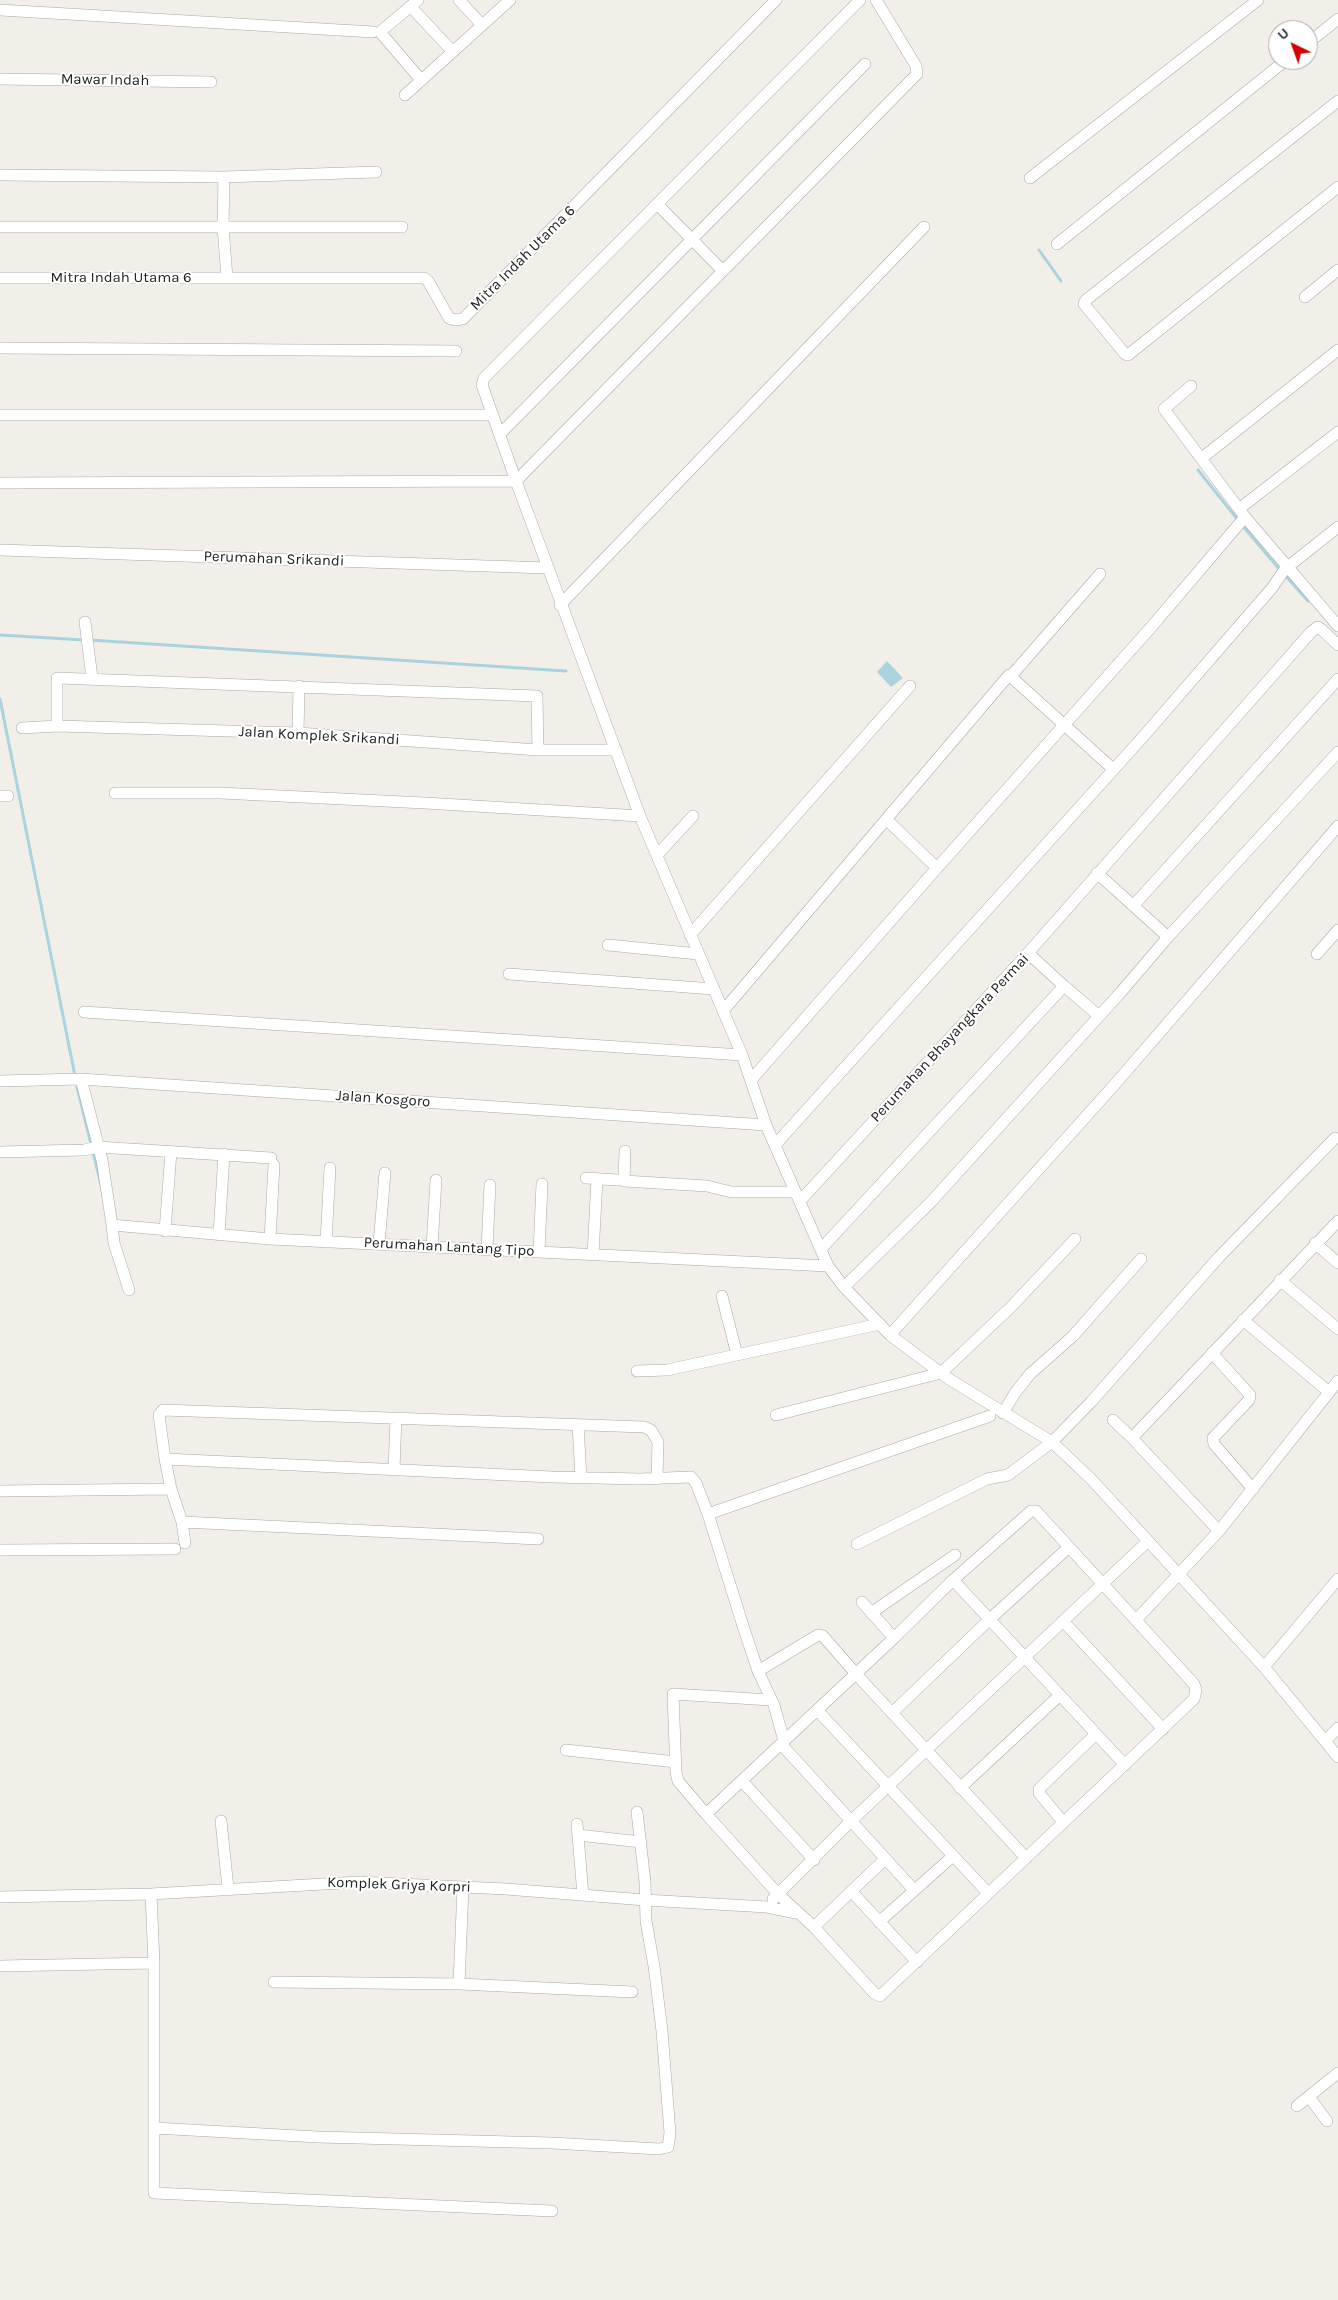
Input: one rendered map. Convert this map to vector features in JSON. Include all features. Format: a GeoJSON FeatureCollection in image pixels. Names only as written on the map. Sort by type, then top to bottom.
{"type":"FeatureCollection","features":[{"type":"Feature","properties":{"kind":"street"},"geometry":{"type":"LineString","coordinates":[[459,0],[482,25]]}},
{"type":"Feature","properties":{"kind":"street"},"geometry":{"type":"LineString","coordinates":[[405,95],[510,0]]}},
{"type":"Feature","properties":{"kind":"street","name":"Mitra Indah Utama 6"},"geometry":{"type":"LineString","coordinates":[[0,278],[424,278],[428,281],[449,318],[455,320],[463,318],[776,0]]}},
{"type":"Feature","properties":{"kind":"street"},"geometry":{"type":"LineString","coordinates":[[860,0],[484,378],[482,385],[560,606],[640,816],[658,854],[690,935],[742,1055],[766,1125],[828,1266],[844,1287],[890,1335],[941,1373],[1052,1442],[1092,1480],[1264,1667],[1338,1757]]}},
{"type":"Feature","properties":{"kind":"street"},"geometry":{"type":"LineString","coordinates":[[0,483],[516,481],[917,74],[916,66],[876,0]]}},
{"type":"Feature","properties":{"kind":"street"},"geometry":{"type":"LineString","coordinates":[[1030,178],[1258,0]]}},
{"type":"Feature","properties":{"kind":"street"},"geometry":{"type":"LineString","coordinates":[[421,80],[380,32],[414,3],[452,51]]}},
{"type":"Feature","properties":{"kind":"street"},"geometry":{"type":"LineString","coordinates":[[0,10],[373,32]]}},
{"type":"Feature","properties":{"kind":"street"},"geometry":{"type":"LineString","coordinates":[[1318,34],[1338,19]]}},
{"type":"Feature","properties":{"kind":"street"},"geometry":{"type":"LineString","coordinates":[[500,434],[865,64]]}},
{"type":"Feature","properties":{"kind":"street"},"geometry":{"type":"LineString","coordinates":[[1057,244],[1274,70]]}},
{"type":"Feature","properties":{"kind":"street","name":"Mawar Indah"},"geometry":{"type":"LineString","coordinates":[[0,79],[211,82]]}},
{"type":"Feature","properties":{"kind":"street"},"geometry":{"type":"LineString","coordinates":[[1338,101],[1093,294],[1084,304],[1125,354],[1132,353],[1338,187]]}},
{"type":"Feature","properties":{"kind":"street"},"geometry":{"type":"LineString","coordinates":[[0,175],[224,177],[376,172]]}},
{"type":"Feature","properties":{"kind":"street"},"geometry":{"type":"LineString","coordinates":[[224,177],[223,227],[227,278]]}},
{"type":"Feature","properties":{"kind":"street"},"geometry":{"type":"LineString","coordinates":[[657,204],[723,271]]}},
{"type":"Feature","properties":{"kind":"street"},"geometry":{"type":"LineString","coordinates":[[0,227],[402,227]]}},
{"type":"Feature","properties":{"kind":"street"},"geometry":{"type":"LineString","coordinates":[[560,606],[924,227]]}},
{"type":"Feature","properties":{"kind":"street"},"geometry":{"type":"LineString","coordinates":[[1305,297],[1338,270]]}},
{"type":"Feature","properties":{"kind":"street"},"geometry":{"type":"LineString","coordinates":[[0,348],[456,351]]}},
{"type":"Feature","properties":{"kind":"street"},"geometry":{"type":"LineString","coordinates":[[1202,458],[1338,350]]}},
{"type":"Feature","properties":{"kind":"street"},"geometry":{"type":"LineString","coordinates":[[1191,386],[1164,409],[1196,454],[1202,458],[1241,518],[1284,570],[1338,626]]}},
{"type":"Feature","properties":{"kind":"street"},"geometry":{"type":"LineString","coordinates":[[0,415],[493,415]]}},
{"type":"Feature","properties":{"kind":"street"},"geometry":{"type":"LineString","coordinates":[[751,1080],[1064,723],[1153,625],[1241,518],[1338,432]]}},
{"type":"Feature","properties":{"kind":"street"},"geometry":{"type":"LineString","coordinates":[[775,1145],[1113,769],[1228,639],[1284,570],[1338,527]]}},
{"type":"Feature","properties":{"kind":"street","name":"Perumahan Srikandi"},"geometry":{"type":"LineString","coordinates":[[0,550],[548,568]]}},
{"type":"Feature","properties":{"kind":"street"},"geometry":{"type":"LineString","coordinates":[[723,1011],[1008,676],[1012,676],[1100,574]]}},
{"type":"Feature","properties":{"kind":"street"},"geometry":{"type":"LineString","coordinates":[[85,622],[92,678]]}},
{"type":"Feature","properties":{"kind":"street","name":"Perumahan Bhayangkara Permai"},"geometry":{"type":"LineString","coordinates":[[798,1196],[1028,953],[1311,632],[1318,628],[1321,629],[1338,645]]}},
{"type":"Feature","properties":{"kind":"street"},"geometry":{"type":"LineString","coordinates":[[1012,676],[1113,769]]}},
{"type":"Feature","properties":{"kind":"street"},"geometry":{"type":"LineString","coordinates":[[57,726],[57,678],[537,696],[538,750]]}},
{"type":"Feature","properties":{"kind":"street"},"geometry":{"type":"LineString","coordinates":[[1134,905],[1338,679]]}},
{"type":"Feature","properties":{"kind":"street"},"geometry":{"type":"LineString","coordinates":[[298,733],[299,686]]}},
{"type":"Feature","properties":{"kind":"street"},"geometry":{"type":"LineString","coordinates":[[690,935],[910,686]]}},
{"type":"Feature","properties":{"kind":"street","name":"Jalan Komplek Srikandi"},"geometry":{"type":"LineString","coordinates":[[22,728],[57,726],[298,733],[538,750],[616,750]]}},
{"type":"Feature","properties":{"kind":"street"},"geometry":{"type":"LineString","coordinates":[[844,1287],[930,1203],[1168,937],[1338,752]]}},
{"type":"Feature","properties":{"kind":"street"},"geometry":{"type":"LineString","coordinates":[[115,793],[220,793],[640,816]]}},
{"type":"Feature","properties":{"kind":"street"},"geometry":{"type":"LineString","coordinates":[[658,854],[692,816]]}},
{"type":"Feature","properties":{"kind":"street"},"geometry":{"type":"LineString","coordinates":[[887,820],[937,868]]}},
{"type":"Feature","properties":{"kind":"street"},"geometry":{"type":"LineString","coordinates":[[890,1335],[1116,1083],[1338,826]]}},
{"type":"Feature","properties":{"kind":"street"},"geometry":{"type":"LineString","coordinates":[[1098,872],[1168,937]]}},
{"type":"Feature","properties":{"kind":"street"},"geometry":{"type":"LineString","coordinates":[[1317,954],[1338,930]]}},
{"type":"Feature","properties":{"kind":"street"},"geometry":{"type":"LineString","coordinates":[[608,945],[698,954]]}},
{"type":"Feature","properties":{"kind":"street"},"geometry":{"type":"LineString","coordinates":[[1028,953],[1099,1016]]}},
{"type":"Feature","properties":{"kind":"street"},"geometry":{"type":"LineString","coordinates":[[509,974],[714,989]]}},
{"type":"Feature","properties":{"kind":"street"},"geometry":{"type":"LineString","coordinates":[[821,1249],[1064,986]]}},
{"type":"Feature","properties":{"kind":"street"},"geometry":{"type":"LineString","coordinates":[[84,1012],[742,1055]]}},
{"type":"Feature","properties":{"kind":"street"},"geometry":{"type":"LineString","coordinates":[[76,1079],[98,1147],[115,1248],[129,1290]]}},
{"type":"Feature","properties":{"kind":"street","name":"Jalan Kosgoro"},"geometry":{"type":"LineString","coordinates":[[0,1081],[76,1079],[766,1125]]}},
{"type":"Feature","properties":{"kind":"street"},"geometry":{"type":"LineString","coordinates":[[857,1544],[987,1479],[1008,1475],[1052,1442],[1091,1402],[1219,1257],[1335,1138]]}},
{"type":"Feature","properties":{"kind":"street"},"geometry":{"type":"LineString","coordinates":[[0,1152],[84,1150],[98,1147],[224,1154],[273,1161],[270,1239]]}},
{"type":"Feature","properties":{"kind":"street"},"geometry":{"type":"LineString","coordinates":[[625,1151],[624,1181],[707,1186],[731,1192],[798,1196]]}},
{"type":"Feature","properties":{"kind":"street"},"geometry":{"type":"LineString","coordinates":[[166,1231],[171,1152]]}},
{"type":"Feature","properties":{"kind":"street"},"geometry":{"type":"LineString","coordinates":[[219,1235],[224,1154]]}},
{"type":"Feature","properties":{"kind":"street"},"geometry":{"type":"LineString","coordinates":[[326,1242],[330,1168]]}},
{"type":"Feature","properties":{"kind":"street"},"geometry":{"type":"LineString","coordinates":[[379,1244],[385,1173]]}},
{"type":"Feature","properties":{"kind":"street"},"geometry":{"type":"LineString","coordinates":[[593,1255],[591,1179],[617,1180]]}},
{"type":"Feature","properties":{"kind":"street"},"geometry":{"type":"LineString","coordinates":[[432,1247],[436,1180]]}},
{"type":"Feature","properties":{"kind":"street"},"geometry":{"type":"LineString","coordinates":[[539,1252],[542,1184]]}},
{"type":"Feature","properties":{"kind":"street"},"geometry":{"type":"LineString","coordinates":[[487,1249],[490,1185]]}},
{"type":"Feature","properties":{"kind":"street"},"geometry":{"type":"LineString","coordinates":[[1132,1438],[1315,1243],[1338,1221]]}},
{"type":"Feature","properties":{"kind":"street","name":"Perumahan Lantang Tipo"},"geometry":{"type":"LineString","coordinates":[[112,1225],[270,1239],[828,1266]]}},
{"type":"Feature","properties":{"kind":"street"},"geometry":{"type":"LineString","coordinates":[[776,1415],[941,1373],[1011,1307],[1074,1239]]}},
{"type":"Feature","properties":{"kind":"street"},"geometry":{"type":"LineString","coordinates":[[1315,1243],[1338,1263]]}},
{"type":"Feature","properties":{"kind":"street"},"geometry":{"type":"LineString","coordinates":[[1003,1413],[1015,1393],[1030,1374],[1073,1336],[1140,1259]]}},
{"type":"Feature","properties":{"kind":"street"},"geometry":{"type":"LineString","coordinates":[[1280,1280],[1338,1329]]}},
{"type":"Feature","properties":{"kind":"street"},"geometry":{"type":"LineString","coordinates":[[722,1296],[737,1355]]}},
{"type":"Feature","properties":{"kind":"street"},"geometry":{"type":"LineString","coordinates":[[1243,1320],[1330,1392]]}},
{"type":"Feature","properties":{"kind":"street"},"geometry":{"type":"LineString","coordinates":[[637,1371],[667,1370],[880,1324]]}},
{"type":"Feature","properties":{"kind":"street"},"geometry":{"type":"LineString","coordinates":[[1212,1352],[1250,1395],[1249,1400],[1213,1438],[1214,1444],[1253,1489]]}},
{"type":"Feature","properties":{"kind":"street"},"geometry":{"type":"LineString","coordinates":[[1136,1620],[1219,1532],[1338,1381]]}},
{"type":"Feature","properties":{"kind":"street"},"geometry":{"type":"LineString","coordinates":[[0,1550],[180,1546],[182,1522],[171,1489],[165,1459],[159,1415],[163,1410],[644,1427],[651,1430],[658,1442],[657,1479]]}},
{"type":"Feature","properties":{"kind":"street"},"geometry":{"type":"LineString","coordinates":[[708,1514],[990,1416]]}},
{"type":"Feature","properties":{"kind":"street"},"geometry":{"type":"LineString","coordinates":[[394,1469],[396,1418]]}},
{"type":"Feature","properties":{"kind":"street"},"geometry":{"type":"LineString","coordinates":[[1113,1420],[1219,1532]]}},
{"type":"Feature","properties":{"kind":"street"},"geometry":{"type":"LineString","coordinates":[[578,1425],[581,1478]]}},
{"type":"Feature","properties":{"kind":"street"},"geometry":{"type":"LineString","coordinates":[[165,1459],[581,1478],[657,1479],[691,1477],[696,1483],[708,1514],[758,1670],[771,1700],[782,1743],[914,1890]]}},
{"type":"Feature","properties":{"kind":"street"},"geometry":{"type":"LineString","coordinates":[[0,1491],[171,1489]]}},
{"type":"Feature","properties":{"kind":"street"},"geometry":{"type":"LineString","coordinates":[[706,1814],[894,1638],[953,1580],[1033,1510],[1194,1684],[1196,1690],[1194,1699],[880,1996],[814,1927],[778,1894],[706,1814],[678,1781],[673,1694],[771,1700]]}},
{"type":"Feature","properties":{"kind":"street"},"geometry":{"type":"LineString","coordinates":[[182,1522],[538,1538]]}},
{"type":"Feature","properties":{"kind":"street"},"geometry":{"type":"LineString","coordinates":[[767,1907],[851,1821],[1148,1541]]}},
{"type":"Feature","properties":{"kind":"street"},"geometry":{"type":"LineString","coordinates":[[892,1713],[990,1619],[1069,1547]]}},
{"type":"Feature","properties":{"kind":"street"},"geometry":{"type":"LineString","coordinates":[[871,1612],[955,1555]]}},
{"type":"Feature","properties":{"kind":"street"},"geometry":{"type":"LineString","coordinates":[[1264,1667],[1338,1579]]}},
{"type":"Feature","properties":{"kind":"street"},"geometry":{"type":"LineString","coordinates":[[953,1580],[1125,1765]]}},
{"type":"Feature","properties":{"kind":"street"},"geometry":{"type":"LineString","coordinates":[[862,1602],[894,1638]]}},
{"type":"Feature","properties":{"kind":"street"},"geometry":{"type":"LineString","coordinates":[[1064,1621],[1163,1729]]}},
{"type":"Feature","properties":{"kind":"street"},"geometry":{"type":"LineString","coordinates":[[758,1670],[820,1635],[825,1638],[926,1751],[1026,1858]]}},
{"type":"Feature","properties":{"kind":"street"},"geometry":{"type":"LineString","coordinates":[[960,1788],[1060,1695]]}},
{"type":"Feature","properties":{"kind":"street"},"geometry":{"type":"LineString","coordinates":[[817,1710],[988,1893]]}},
{"type":"Feature","properties":{"kind":"street"},"geometry":{"type":"LineString","coordinates":[[1326,1741],[1338,1728]]}},
{"type":"Feature","properties":{"kind":"street"},"geometry":{"type":"LineString","coordinates":[[1063,1822],[1039,1793],[1039,1790],[1096,1734]]}},
{"type":"Feature","properties":{"kind":"street"},"geometry":{"type":"LineString","coordinates":[[566,1750],[676,1762]]}},
{"type":"Feature","properties":{"kind":"street"},"geometry":{"type":"LineString","coordinates":[[742,1781],[814,1860]]}},
{"type":"Feature","properties":{"kind":"street"},"geometry":{"type":"LineString","coordinates":[[154,2128],[318,2137],[666,2148],[669,2146],[670,2133],[662,2031],[646,1921],[641,1842],[637,1812]]}},
{"type":"Feature","properties":{"kind":"street"},"geometry":{"type":"LineString","coordinates":[[221,1821],[228,1888]]}},
{"type":"Feature","properties":{"kind":"street"},"geometry":{"type":"LineString","coordinates":[[582,1895],[578,1830],[641,1842]]}},
{"type":"Feature","properties":{"kind":"street"},"geometry":{"type":"LineString","coordinates":[[879,1922],[953,1856]]}},
{"type":"Feature","properties":{"kind":"street"},"geometry":{"type":"LineString","coordinates":[[814,1927],[885,1859]]}},
{"type":"Feature","properties":{"kind":"street","name":"Komplek Griya Korpri"},"geometry":{"type":"LineString","coordinates":[[0,1897],[151,1894],[350,1882],[463,1887],[767,1907],[798,1914]]}},
{"type":"Feature","properties":{"kind":"street"},"geometry":{"type":"LineString","coordinates":[[459,1984],[463,1887]]}},
{"type":"Feature","properties":{"kind":"street"},"geometry":{"type":"LineString","coordinates":[[851,1891],[916,1962]]}},
{"type":"Feature","properties":{"kind":"street"},"geometry":{"type":"LineString","coordinates":[[151,1894],[154,1963],[154,2192],[156,2194],[552,2211]]}},
{"type":"Feature","properties":{"kind":"street"},"geometry":{"type":"LineString","coordinates":[[0,1966],[154,1963]]}},
{"type":"Feature","properties":{"kind":"street"},"geometry":{"type":"LineString","coordinates":[[274,1982],[459,1984],[632,1992]]}},
{"type":"Feature","properties":{"kind":"street"},"geometry":{"type":"LineString","coordinates":[[1297,2106],[1338,2073]]}},
{"type":"Feature","properties":{"kind":"street"},"geometry":{"type":"LineString","coordinates":[[1309,2097],[1328,2121]]}},
{"type":"Feature","properties":{"kind":"water"},"geometry":{"type":"Polygon","coordinates":[[[887,661],[903,678],[891,687],[877,672],[887,661]]]}},
{"type":"Feature","properties":{"kind":"waterway"},"geometry":{"type":"LineString","coordinates":[[1039,250],[1061,281]]}},
{"type":"Feature","properties":{"kind":"waterway"},"geometry":{"type":"LineString","coordinates":[[1198,470],[1238,520]]}},
{"type":"Feature","properties":{"kind":"waterway"},"geometry":{"type":"LineString","coordinates":[[1242,525],[1280,570]]}},
{"type":"Feature","properties":{"kind":"waterway"},"geometry":{"type":"LineString","coordinates":[[1284,574],[1308,601]]}},
{"type":"Feature","properties":{"kind":"waterway"},"geometry":{"type":"LineString","coordinates":[[0,635],[84,640]]}},
{"type":"Feature","properties":{"kind":"waterway"},"geometry":{"type":"LineString","coordinates":[[90,640],[566,671]]}},
{"type":"Feature","properties":{"kind":"waterway"},"geometry":{"type":"LineString","coordinates":[[0,699],[75,1076]]}},
{"type":"Feature","properties":{"kind":"waterway"},"geometry":{"type":"LineString","coordinates":[[77,1087],[101,1185]]}}]}
